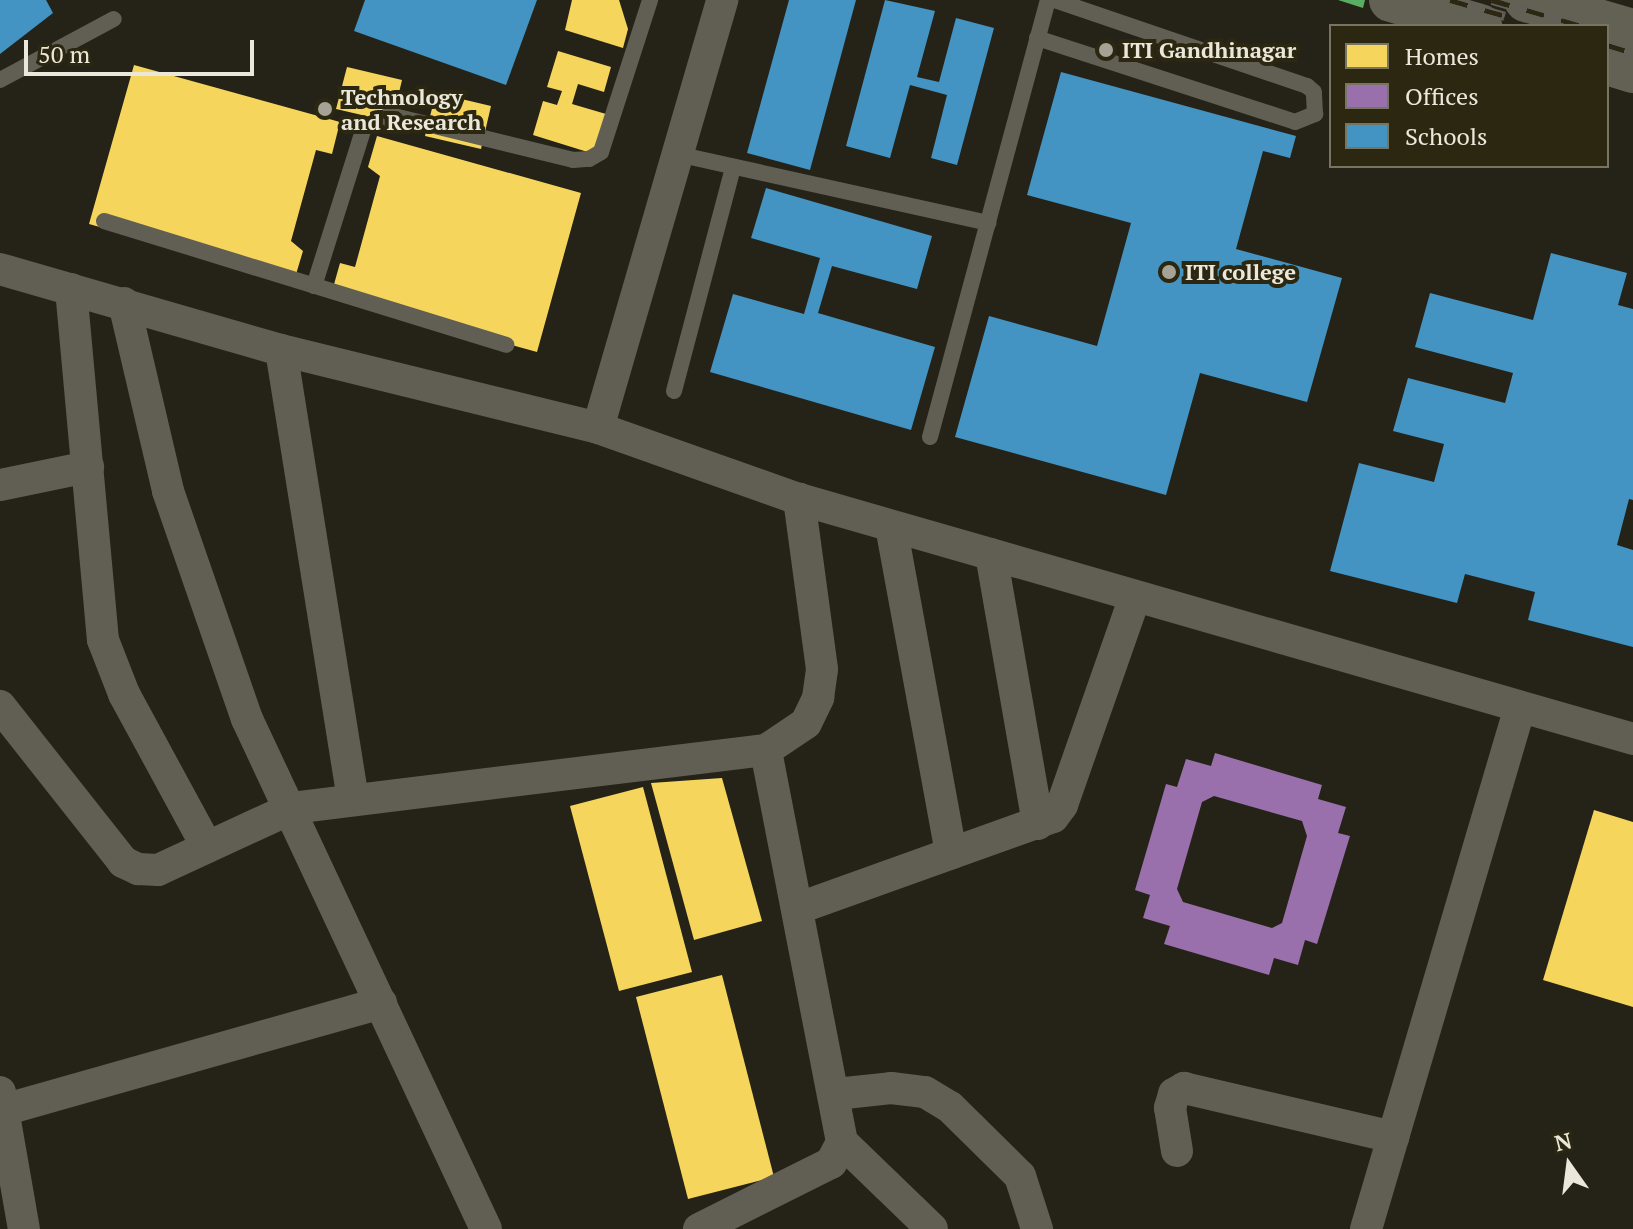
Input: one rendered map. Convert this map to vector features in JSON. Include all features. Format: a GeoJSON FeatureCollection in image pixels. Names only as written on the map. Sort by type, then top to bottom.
{"type":"FeatureCollection","features":[{"type":"Feature","properties":{"kind":"street"},"geometry":{"type":"LineString","coordinates":[[598,428],[722,0]]}},
{"type":"Feature","properties":{"kind":"street"},"geometry":{"type":"LineString","coordinates":[[1391,0],[1473,24]]}},
{"type":"Feature","properties":{"kind":"street"},"geometry":{"type":"LineString","coordinates":[[1526,0],[1609,24]]}},
{"type":"Feature","properties":{"kind":"street"},"geometry":{"type":"LineString","coordinates":[[1609,24],[1633,31]]}},
{"type":"Feature","properties":{"kind":"street"},"geometry":{"type":"LineString","coordinates":[[1609,64],[1633,71]]}},
{"type":"Feature","properties":{"kind":"street"},"geometry":{"type":"LineString","coordinates":[[0,269],[281,350],[598,428],[799,499],[1633,739]]}},
{"type":"Feature","properties":{"kind":"street"},"geometry":{"type":"LineString","coordinates":[[71,289],[103,640],[124,694],[207,847]]}},
{"type":"Feature","properties":{"kind":"street"},"geometry":{"type":"LineString","coordinates":[[124,303],[184,542],[247,719],[292,808],[486,1229]]}},
{"type":"Feature","properties":{"kind":"street"},"geometry":{"type":"LineString","coordinates":[[281,350],[353,799]]}},
{"type":"Feature","properties":{"kind":"street"},"geometry":{"type":"LineString","coordinates":[[0,485],[88,467]]}},
{"type":"Feature","properties":{"kind":"street"},"geometry":{"type":"LineString","coordinates":[[0,706],[123,862],[138,869],[158,870],[292,808],[766,750],[806,723],[818,698],[822,669],[799,499]]}},
{"type":"Feature","properties":{"kind":"street"},"geometry":{"type":"LineString","coordinates":[[891,526],[951,854]]}},
{"type":"Feature","properties":{"kind":"street"},"geometry":{"type":"LineString","coordinates":[[991,554],[1038,824]]}},
{"type":"Feature","properties":{"kind":"street"},"geometry":{"type":"LineString","coordinates":[[799,908],[1038,824],[1062,805],[1135,596]]}},
{"type":"Feature","properties":{"kind":"street"},"geometry":{"type":"LineString","coordinates":[[1366,1229],[1520,707]]}},
{"type":"Feature","properties":{"kind":"street"},"geometry":{"type":"LineString","coordinates":[[699,1229],[831,1163],[842,1142],[836,1094],[766,750]]}},
{"type":"Feature","properties":{"kind":"street"},"geometry":{"type":"LineString","coordinates":[[24,1229],[2,1101],[381,1003]]}},
{"type":"Feature","properties":{"kind":"street"},"geometry":{"type":"LineString","coordinates":[[836,1094],[891,1088],[925,1092],[950,1107],[1020,1176],[1037,1229]]}},
{"type":"Feature","properties":{"kind":"street"},"geometry":{"type":"LineString","coordinates":[[1177,1151],[1170,1108],[1174,1094],[1184,1088],[1393,1137]]}},
{"type":"Feature","properties":{"kind":"street"},"geometry":{"type":"LineString","coordinates":[[842,1142],[932,1229]]}},
{"type":"Feature","properties":{"kind":"lane"},"geometry":{"type":"LineString","coordinates":[[314,286],[364,127],[390,115],[573,160],[589,159],[601,152],[650,0]]}},
{"type":"Feature","properties":{"kind":"lane"},"geometry":{"type":"LineString","coordinates":[[930,437],[1048,0]]}},
{"type":"Feature","properties":{"kind":"lane"},"geometry":{"type":"LineString","coordinates":[[1037,38],[1295,122],[1315,114],[1314,92],[1307,86],[1054,0]]}},
{"type":"Feature","properties":{"kind":"lane"},"geometry":{"type":"LineString","coordinates":[[0,80],[114,19]]}},
{"type":"Feature","properties":{"kind":"lane"},"geometry":{"type":"LineString","coordinates":[[677,154],[988,223]]}},
{"type":"Feature","properties":{"kind":"lane"},"geometry":{"type":"LineString","coordinates":[[674,391],[733,167]]}},
{"type":"Feature","properties":{"kind":"lane"},"geometry":{"type":"LineString","coordinates":[[104,221],[506,345]]}},
{"type":"Feature","properties":{"kind":"building: Homes"},"geometry":{"type":"Polygon","coordinates":[[[572,0],[619,0],[628,29],[623,48],[565,30],[572,0]]]}},
{"type":"Feature","properties":{"kind":"building: Homes"},"geometry":{"type":"Polygon","coordinates":[[[558,51],[611,67],[604,92],[578,84],[572,104],[606,114],[594,154],[533,135],[543,101],[557,105],[562,91],[547,87],[558,51]]]}},
{"type":"Feature","properties":{"kind":"building: Homes"},"geometry":{"type":"Polygon","coordinates":[[[134,65],[340,122],[332,154],[316,150],[291,241],[303,251],[294,281],[89,224],[134,65]]]}},
{"type":"Feature","properties":{"kind":"building: Homes"},"geometry":{"type":"Polygon","coordinates":[[[347,67],[402,80],[392,122],[336,109],[347,67]]]}},
{"type":"Feature","properties":{"kind":"building: Homes"},"geometry":{"type":"Polygon","coordinates":[[[436,93],[491,106],[481,149],[425,136],[436,93]]]}},
{"type":"Feature","properties":{"kind":"building: Homes"},"geometry":{"type":"Polygon","coordinates":[[[377,136],[581,193],[537,352],[331,295],[340,263],[355,267],[380,176],[368,167],[377,136]]]}},
{"type":"Feature","properties":{"kind":"building: Homes"},"geometry":{"type":"Polygon","coordinates":[[[722,778],[762,921],[694,940],[651,783],[722,778]]]}},
{"type":"Feature","properties":{"kind":"building: Homes"},"geometry":{"type":"Polygon","coordinates":[[[643,787],[692,972],[619,991],[570,806],[643,787]]]}},
{"type":"Feature","properties":{"kind":"building: Homes"},"geometry":{"type":"Polygon","coordinates":[[[1594,810],[1633,822],[1633,1007],[1543,980],[1594,810]]]}},
{"type":"Feature","properties":{"kind":"building: Homes"},"geometry":{"type":"Polygon","coordinates":[[[722,975],[774,1177],[688,1199],[636,997],[722,975]]]}},
{"type":"Feature","properties":{"kind":"building: Offices"},"geometry":{"type":"Polygon","coordinates":[[[1215,753],[1322,785],[1318,799],[1346,807],[1338,833],[1350,836],[1317,944],[1305,940],[1298,965],[1274,958],[1269,975],[1164,944],[1170,926],[1143,918],[1150,895],[1135,890],[1166,784],[1177,787],[1186,759],[1211,766],[1215,753]],[[1214,796],[1202,802],[1177,889],[1183,902],[1272,928],[1282,923],[1307,836],[1302,821],[1214,796]]]}},
{"type":"Feature","properties":{"kind":"building: Schools"},"geometry":{"type":"Polygon","coordinates":[[[0,0],[46,0],[53,13],[0,54],[0,0]]]}},
{"type":"Feature","properties":{"kind":"building: Schools"},"geometry":{"type":"Polygon","coordinates":[[[365,0],[537,0],[506,85],[354,31],[365,0]]]}},
{"type":"Feature","properties":{"kind":"building: Schools"},"geometry":{"type":"Polygon","coordinates":[[[789,0],[856,0],[810,170],[747,153],[789,0]]]}},
{"type":"Feature","properties":{"kind":"building: Schools"},"geometry":{"type":"Polygon","coordinates":[[[885,0],[935,11],[917,77],[939,82],[956,18],[994,28],[957,165],[931,158],[947,95],[910,85],[890,158],[846,146],[885,0]]]}},
{"type":"Feature","properties":{"kind":"building: Schools"},"geometry":{"type":"Polygon","coordinates":[[[1061,72],[1296,136],[1290,158],[1263,151],[1236,249],[1342,278],[1307,402],[1200,373],[1166,495],[955,437],[989,316],[1097,346],[1131,223],[1027,195],[1061,72]]]}},
{"type":"Feature","properties":{"kind":"building: Schools"},"geometry":{"type":"Polygon","coordinates":[[[766,188],[932,236],[917,289],[832,266],[818,313],[935,347],[911,430],[710,372],[733,294],[804,314],[820,258],[751,238],[766,188]]]}},
{"type":"Feature","properties":{"kind":"building: Schools"},"geometry":{"type":"Polygon","coordinates":[[[1551,253],[1627,273],[1618,305],[1633,309],[1633,500],[1629,499],[1617,545],[1633,550],[1633,647],[1528,620],[1535,592],[1465,574],[1457,603],[1330,571],[1359,463],[1434,482],[1444,444],[1393,431],[1408,378],[1505,403],[1513,373],[1415,347],[1430,293],[1533,320],[1551,253]]]}},
{"type":"Feature","properties":{"kind":"building: Public"},"geometry":{"type":"Polygon","coordinates":[[[1338,0],[1365,0],[1363,8],[1338,0]]]}},
{"type":"Feature","properties":{"kind":"railway"},"geometry":{"type":"LineString","coordinates":[[1450,0],[1505,16]]}},
{"type":"Feature","properties":{"kind":"railway"},"geometry":{"type":"LineString","coordinates":[[1492,0],[1575,24]]}},
{"type":"Feature","properties":{"kind":"railway"},"geometry":{"type":"LineString","coordinates":[[1609,46],[1633,53]]}},
{"type":"Feature","properties":{"kind":"place","name":"ITI Gandhinagar"},"geometry":{"type":"Point","coordinates":[1106,50]}},
{"type":"Feature","properties":{"kind":"place","name":"Technology and Research"},"geometry":{"type":"Point","coordinates":[325,109]}},
{"type":"Feature","properties":{"kind":"place","name":"ITI college"},"geometry":{"type":"Point","coordinates":[1169,272]}}]}
